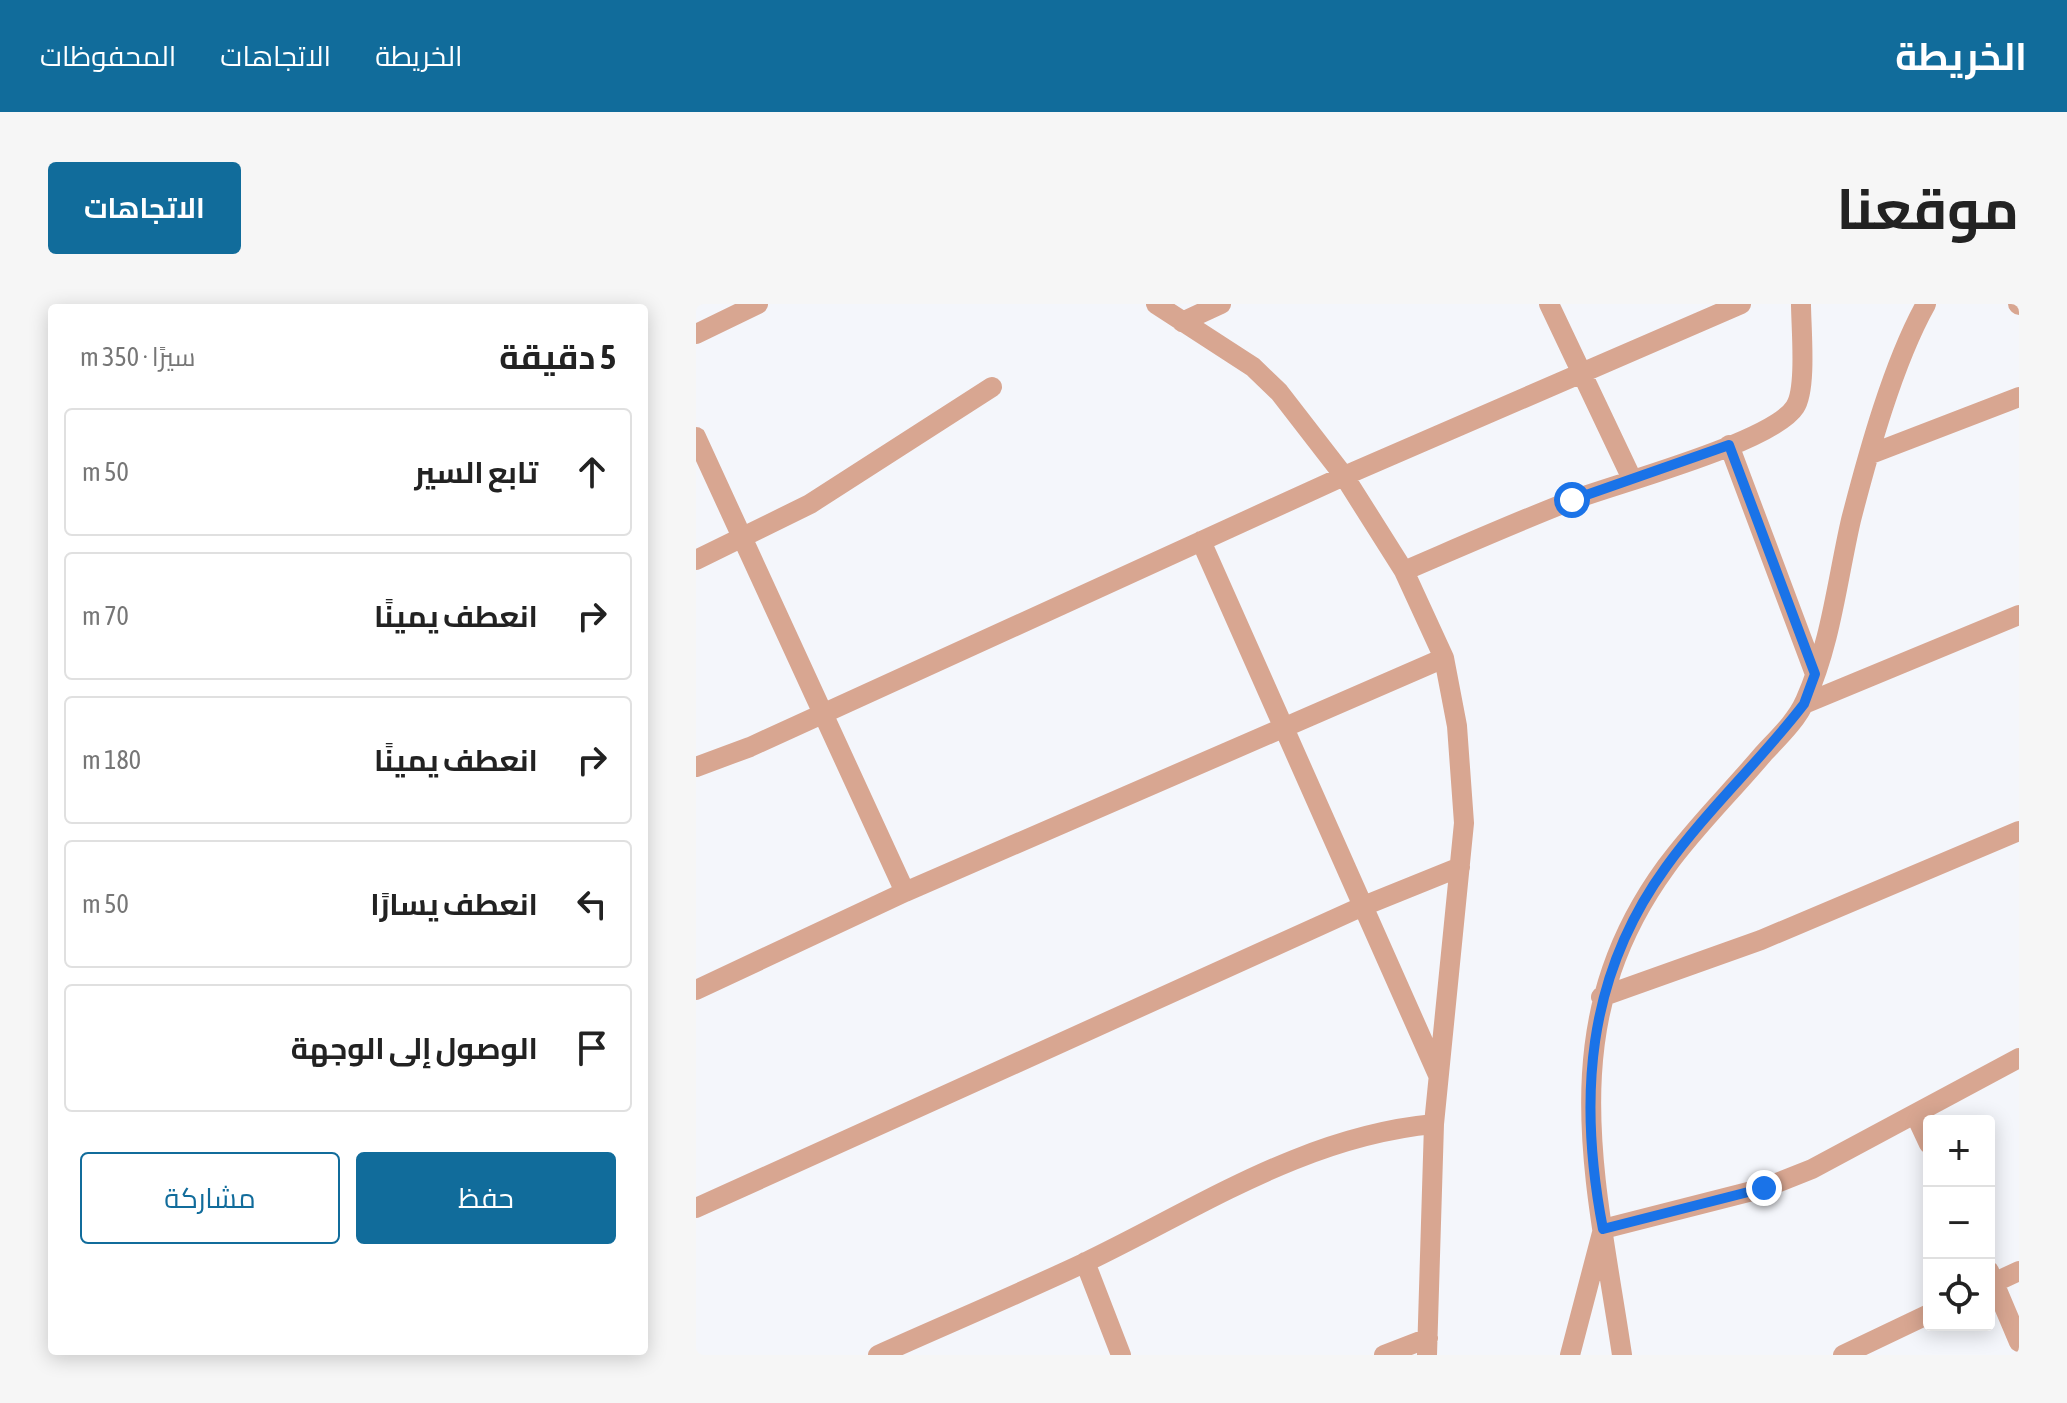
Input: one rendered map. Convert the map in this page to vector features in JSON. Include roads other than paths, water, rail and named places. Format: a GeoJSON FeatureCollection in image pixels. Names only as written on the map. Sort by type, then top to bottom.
{"type":"FeatureCollection","features":[{"type":"Feature","properties":{"kind":"street"},"geometry":{"type":"LineString","coordinates":[[696,334],[758,304]]}},
{"type":"Feature","properties":{"kind":"street"},"geometry":{"type":"LineString","coordinates":[[1156,304],[1268,380],[1344,476],[1404,571],[1444,658],[1462,771],[1460,867],[1434,1124],[1427,1346],[1384,1355]]}},
{"type":"Feature","properties":{"kind":"street"},"geometry":{"type":"LineString","coordinates":[[1182,322],[1221,304]]}},
{"type":"Feature","properties":{"kind":"street"},"geometry":{"type":"LineString","coordinates":[[1549,304],[1632,479]]}},
{"type":"Feature","properties":{"kind":"street"},"geometry":{"type":"LineString","coordinates":[[696,767],[822,714],[1344,476],[1741,304]]}},
{"type":"Feature","properties":{"kind":"street"},"geometry":{"type":"LineString","coordinates":[[1404,571],[1572,500],[1729,445],[1770,427],[1797,404],[1801,304]]}},
{"type":"Feature","properties":{"kind":"street"},"geometry":{"type":"LineString","coordinates":[[1622,1355],[1593,1177],[1589,1117],[1601,997],[1639,909],[1666,867],[1804,704],[1841,585],[1851,522],[1871,454],[1912,330],[1926,304]]}},
{"type":"Feature","properties":{"kind":"street"},"geometry":{"type":"LineString","coordinates":[[696,560],[742,540],[885,459],[992,387]]}},
{"type":"Feature","properties":{"kind":"street"},"geometry":{"type":"LineString","coordinates":[[1871,454],[2019,397]]}},
{"type":"Feature","properties":{"kind":"street"},"geometry":{"type":"LineString","coordinates":[[696,437],[905,892]]}},
{"type":"Feature","properties":{"kind":"street"},"geometry":{"type":"LineString","coordinates":[[1729,445],[1815,674]]}},
{"type":"Feature","properties":{"kind":"street"},"geometry":{"type":"LineString","coordinates":[[1201,541],[1438,1076]]}},
{"type":"Feature","properties":{"kind":"street"},"geometry":{"type":"LineString","coordinates":[[1804,704],[2019,615]]}},
{"type":"Feature","properties":{"kind":"street"},"geometry":{"type":"LineString","coordinates":[[696,990],[905,892],[1444,658]]}},
{"type":"Feature","properties":{"kind":"street"},"geometry":{"type":"LineString","coordinates":[[1601,997],[1761,940],[2019,831]]}},
{"type":"Feature","properties":{"kind":"street"},"geometry":{"type":"LineString","coordinates":[[696,1208],[1361,907],[1460,867]]}},
{"type":"Feature","properties":{"kind":"street"},"geometry":{"type":"LineString","coordinates":[[1603,1229],[1764,1188],[1812,1169],[2019,1058]]}},
{"type":"Feature","properties":{"kind":"street"},"geometry":{"type":"LineString","coordinates":[[1915,1114],[1923,1131]]}},
{"type":"Feature","properties":{"kind":"street"},"geometry":{"type":"LineString","coordinates":[[878,1355],[1085,1262],[1271,1168],[1320,1147],[1398,1128],[1434,1124]]}},
{"type":"Feature","properties":{"kind":"street"},"geometry":{"type":"LineString","coordinates":[[1570,1355],[1603,1229]]}},
{"type":"Feature","properties":{"kind":"street"},"geometry":{"type":"LineString","coordinates":[[1085,1262],[1121,1355]]}},
{"type":"Feature","properties":{"kind":"street"},"geometry":{"type":"LineString","coordinates":[[1995,1279],[2019,1271]]}},
{"type":"Feature","properties":{"kind":"street"},"geometry":{"type":"LineString","coordinates":[[1995,1289],[2019,1342]]}},
{"type":"Feature","properties":{"kind":"street"},"geometry":{"type":"LineString","coordinates":[[1843,1355],[1923,1317]]}}]}
